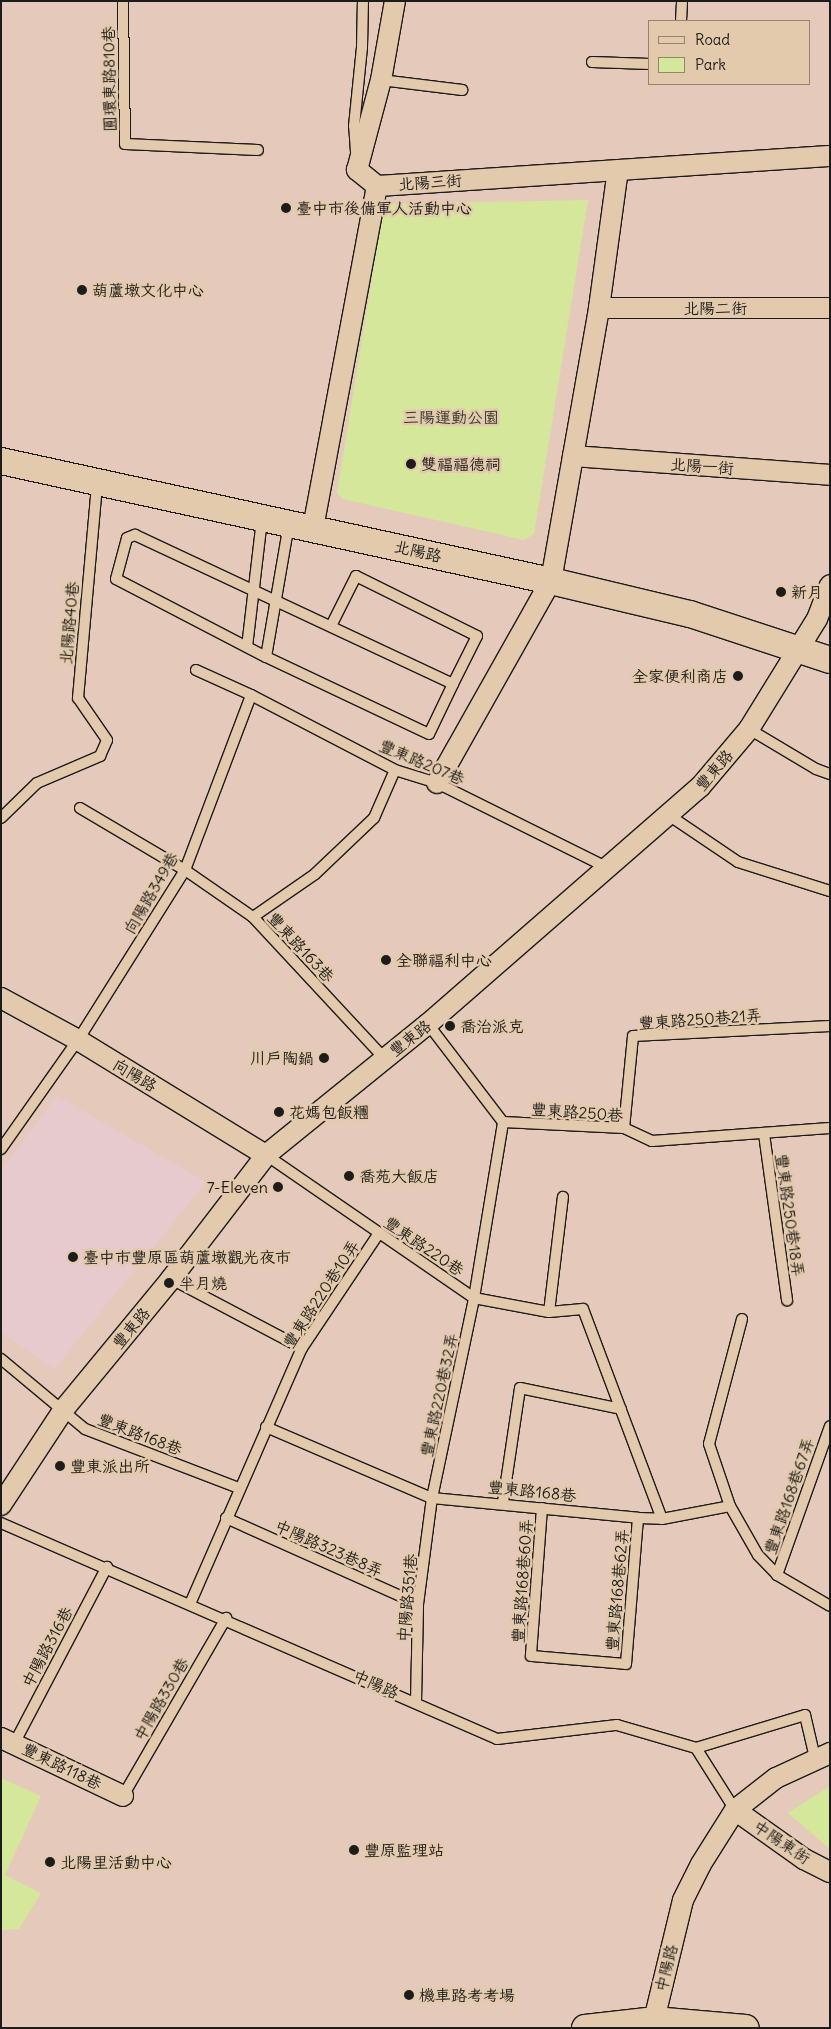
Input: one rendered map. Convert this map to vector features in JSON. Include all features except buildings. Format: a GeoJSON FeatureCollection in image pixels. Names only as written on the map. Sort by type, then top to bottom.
{"type":"FeatureCollection","features":[{"type":"Feature","properties":{"kind":"street"},"geometry":{"type":"LineString","coordinates":[[377,186],[357,170],[382,80],[395,1]]}},
{"type":"Feature","properties":{"kind":"street","name":"北陽三街"},"geometry":{"type":"LineString","coordinates":[[301,526],[377,186],[830,156]]}},
{"type":"Feature","properties":{"kind":"street"},"geometry":{"type":"LineString","coordinates":[[437,783],[551,581],[599,308],[618,170]]}},
{"type":"Feature","properties":{"kind":"street","name":"北陽二街"},"geometry":{"type":"LineString","coordinates":[[599,308],[830,308]]}},
{"type":"Feature","properties":{"kind":"street","name":"北陽一街"},"geometry":{"type":"LineString","coordinates":[[573,456],[830,475]]}},
{"type":"Feature","properties":{"kind":"street","name":"北陽路"},"geometry":{"type":"LineString","coordinates":[[1,460],[97,484],[301,526],[551,581],[690,614],[830,660]]}},
{"type":"Feature","properties":{"kind":"street","name":"豐東路"},"geometry":{"type":"LineString","coordinates":[[3,1495],[64,1409],[171,1279],[266,1155],[428,1024],[670,816],[700,787],[749,728],[817,619],[830,585]]}},
{"type":"Feature","properties":{"kind":"street","name":"向陽路"},"geometry":{"type":"LineString","coordinates":[[1,998],[78,1040],[266,1155]]}},
{"type":"Feature","properties":{"kind":"street","name":"豐東路118巷"},"geometry":{"type":"LineString","coordinates":[[8,1740],[123,1796]]}},
{"type":"Feature","properties":{"kind":"street","name":"中陽路"},"geometry":{"type":"LineString","coordinates":[[654,2020],[683,1900],[735,1810],[776,1778],[822,1756]]}},
{"type":"Feature","properties":{"kind":"street","name":"中陽東街"},"geometry":{"type":"LineString","coordinates":[[735,1810],[804,1859],[830,1872]]}},
{"type":"Feature","properties":{"kind":"street"},"geometry":{"type":"LineString","coordinates":[[585,2028],[654,2020],[746,2028]]}},
{"type":"Feature","properties":{"kind":"lane","name":"圓環東路810巷"},"geometry":{"type":"LineString","coordinates":[[123,1],[125,144],[258,150]]}},
{"type":"Feature","properties":{"kind":"lane"},"geometry":{"type":"LineString","coordinates":[[357,170],[354,126],[362,47],[363,1]]}},
{"type":"Feature","properties":{"kind":"lane"},"geometry":{"type":"LineString","coordinates":[[681,20],[682,1]]}},
{"type":"Feature","properties":{"kind":"lane"},"geometry":{"type":"LineString","coordinates":[[592,62],[648,64]]}},
{"type":"Feature","properties":{"kind":"lane"},"geometry":{"type":"LineString","coordinates":[[382,80],[462,90]]}},
{"type":"Feature","properties":{"kind":"lane","name":"北陽路40巷"},"geometry":{"type":"LineString","coordinates":[[1,818],[37,783],[100,756],[107,740],[78,698],[97,484]]}},
{"type":"Feature","properties":{"kind":"lane"},"geometry":{"type":"LineString","coordinates":[[247,647],[256,590],[262,518]]}},
{"type":"Feature","properties":{"kind":"lane"},"geometry":{"type":"LineString","coordinates":[[266,656],[277,601],[301,526]]}},
{"type":"Feature","properties":{"kind":"lane"},"geometry":{"type":"LineString","coordinates":[[331,626],[356,576],[477,636],[454,684],[429,734],[247,647],[116,579],[127,538],[135,535],[454,684]]}},
{"type":"Feature","properties":{"kind":"lane","name":"豐東路207巷"},"geometry":{"type":"LineString","coordinates":[[196,670],[251,695],[396,770],[437,783],[609,869]]}},
{"type":"Feature","properties":{"kind":"lane","name":"向陽路349巷"},"geometry":{"type":"LineString","coordinates":[[1,1149],[78,1040],[185,870],[251,695]]}},
{"type":"Feature","properties":{"kind":"lane"},"geometry":{"type":"LineString","coordinates":[[749,728],[816,770],[830,774]]}},
{"type":"Feature","properties":{"kind":"lane"},"geometry":{"type":"LineString","coordinates":[[253,917],[315,874],[374,818],[396,770]]}},
{"type":"Feature","properties":{"kind":"lane","name":"豐東路163巷"},"geometry":{"type":"LineString","coordinates":[[80,808],[185,870],[253,917],[384,1058]]}},
{"type":"Feature","properties":{"kind":"lane"},"geometry":{"type":"LineString","coordinates":[[670,816],[738,862],[830,891]]}},
{"type":"Feature","properties":{"kind":"lane"},"geometry":{"type":"LineString","coordinates":[[428,1024],[503,1122]]}},
{"type":"Feature","properties":{"kind":"lane","name":"豐東路250巷21弄"},"geometry":{"type":"LineString","coordinates":[[624,1128],[633,1036],[830,1026]]}},
{"type":"Feature","properties":{"kind":"lane","name":"豐東路250巷"},"geometry":{"type":"LineString","coordinates":[[503,1122],[624,1128],[652,1141],[830,1128]]}},
{"type":"Feature","properties":{"kind":"lane","name":"豐東路220巷32弄"},"geometry":{"type":"LineString","coordinates":[[432,1498],[474,1298],[503,1122]]}},
{"type":"Feature","properties":{"kind":"lane","name":"豐東路250巷18弄"},"geometry":{"type":"LineString","coordinates":[[764,1134],[787,1300]]}},
{"type":"Feature","properties":{"kind":"lane","name":"豐東路220巷"},"geometry":{"type":"LineString","coordinates":[[266,1155],[474,1298],[549,1312],[583,1309],[621,1409]]}},
{"type":"Feature","properties":{"kind":"lane"},"geometry":{"type":"LineString","coordinates":[[549,1312],[563,1197]]}},
{"type":"Feature","properties":{"kind":"lane","name":"豐東路220巷10弄"},"geometry":{"type":"LineString","coordinates":[[266,1427],[302,1348],[379,1233]]}},
{"type":"Feature","properties":{"kind":"lane"},"geometry":{"type":"LineString","coordinates":[[171,1279],[302,1348]]}},
{"type":"Feature","properties":{"kind":"lane"},"geometry":{"type":"LineString","coordinates":[[742,1319],[709,1444],[730,1506],[758,1555],[777,1575],[830,1606]]}},
{"type":"Feature","properties":{"kind":"lane","name":"豐東路168巷"},"geometry":{"type":"LineString","coordinates":[[1,1359],[64,1409],[85,1429],[239,1488]]}},
{"type":"Feature","properties":{"kind":"lane"},"geometry":{"type":"LineString","coordinates":[[503,1502],[520,1388],[621,1409],[662,1519]]}},
{"type":"Feature","properties":{"kind":"lane","name":"豐東路168巷67弄"},"geometry":{"type":"LineString","coordinates":[[777,1575],[830,1426]]}},
{"type":"Feature","properties":{"kind":"lane"},"geometry":{"type":"LineString","coordinates":[[190,1604],[266,1427]]}},
{"type":"Feature","properties":{"kind":"lane","name":"豐東路168巷"},"geometry":{"type":"LineString","coordinates":[[266,1427],[432,1498],[503,1502],[542,1508],[662,1519],[730,1506]]}},
{"type":"Feature","properties":{"kind":"lane","name":"中陽路351巷"},"geometry":{"type":"LineString","coordinates":[[416,1702],[418,1604],[432,1498]]}},
{"type":"Feature","properties":{"kind":"lane","name":"豐東路168巷60弄"},"geometry":{"type":"LineString","coordinates":[[542,1508],[531,1656],[626,1664]]}},
{"type":"Feature","properties":{"kind":"lane","name":"中陽路323巷8弄"},"geometry":{"type":"LineString","coordinates":[[226,1518],[418,1604]]}},
{"type":"Feature","properties":{"kind":"lane","name":"豐東路168巷62弄"},"geometry":{"type":"LineString","coordinates":[[626,1664],[638,1518]]}},
{"type":"Feature","properties":{"kind":"lane","name":"中陽路"},"geometry":{"type":"LineString","coordinates":[[1,1523],[226,1618],[498,1739],[617,1725],[696,1748]]}},
{"type":"Feature","properties":{"kind":"lane","name":"中陽路316巷"},"geometry":{"type":"LineString","coordinates":[[8,1740],[107,1567]]}},
{"type":"Feature","properties":{"kind":"lane","name":"中陽路330巷"},"geometry":{"type":"LineString","coordinates":[[123,1796],[226,1618]]}},
{"type":"Feature","properties":{"kind":"lane"},"geometry":{"type":"LineString","coordinates":[[735,1810],[696,1748],[805,1715],[822,1756]]}},
{"type":"Feature","properties":{"kind":"shaded area","name":"臺中市豐原區葫蘆墩觀光夜市"},"geometry":{"type":"Polygon","coordinates":[[[57,1096],[206,1182],[54,1369],[1,1332],[1,1171],[57,1096]]]}},
{"type":"Feature","properties":{"kind":"green space","name":"三陽運動公園"},"geometry":{"type":"Polygon","coordinates":[[[588,200],[534,534],[524,540],[343,499],[337,493],[383,211],[392,204],[588,200]]]}},
{"type":"Feature","properties":{"kind":"green space"},"geometry":{"type":"Polygon","coordinates":[[[1,1778],[41,1796],[5,1875],[41,1893],[19,1929],[1,1930],[1,1778]]]}},
{"type":"Feature","properties":{"kind":"green space"},"geometry":{"type":"Polygon","coordinates":[[[830,1786],[830,1849],[788,1813],[830,1786]]]}},
{"type":"Feature","properties":{"kind":"place","name":"臺中市後備軍人活動中心"},"geometry":{"type":"Point","coordinates":[286,208]}},
{"type":"Feature","properties":{"kind":"place","name":"葫蘆墩文化中心"},"geometry":{"type":"Point","coordinates":[82,290]}},
{"type":"Feature","properties":{"kind":"place","name":"雙福福德祠"},"geometry":{"type":"Point","coordinates":[411,464]}},
{"type":"Feature","properties":{"kind":"place","name":"新月"},"geometry":{"type":"Point","coordinates":[781,592]}},
{"type":"Feature","properties":{"kind":"place","name":"全家便利商店"},"geometry":{"type":"Point","coordinates":[738,676]}},
{"type":"Feature","properties":{"kind":"place","name":"全聯福利中心"},"geometry":{"type":"Point","coordinates":[386,960]}},
{"type":"Feature","properties":{"kind":"place","name":"喬治派克"},"geometry":{"type":"Point","coordinates":[450,1026]}},
{"type":"Feature","properties":{"kind":"place","name":"川戶陶鍋"},"geometry":{"type":"Point","coordinates":[324,1058]}},
{"type":"Feature","properties":{"kind":"place","name":"花媽包飯糰"},"geometry":{"type":"Point","coordinates":[279,1112]}},
{"type":"Feature","properties":{"kind":"place","name":"喬苑大飯店"},"geometry":{"type":"Point","coordinates":[349,1176]}},
{"type":"Feature","properties":{"kind":"place","name":"7-Eleven"},"geometry":{"type":"Point","coordinates":[278,1187]}},
{"type":"Feature","properties":{"kind":"place","name":"臺中市豐原區葫蘆墩觀光夜市"},"geometry":{"type":"Point","coordinates":[73,1257]}},
{"type":"Feature","properties":{"kind":"place","name":"半月燒"},"geometry":{"type":"Point","coordinates":[169,1283]}},
{"type":"Feature","properties":{"kind":"place","name":"豐東派出所"},"geometry":{"type":"Point","coordinates":[60,1466]}},
{"type":"Feature","properties":{"kind":"place","name":"豐原監理站"},"geometry":{"type":"Point","coordinates":[354,1850]}},
{"type":"Feature","properties":{"kind":"place","name":"北陽里活動中心"},"geometry":{"type":"Point","coordinates":[50,1862]}},
{"type":"Feature","properties":{"kind":"place","name":"機車路考考場"},"geometry":{"type":"Point","coordinates":[409,1995]}}]}
